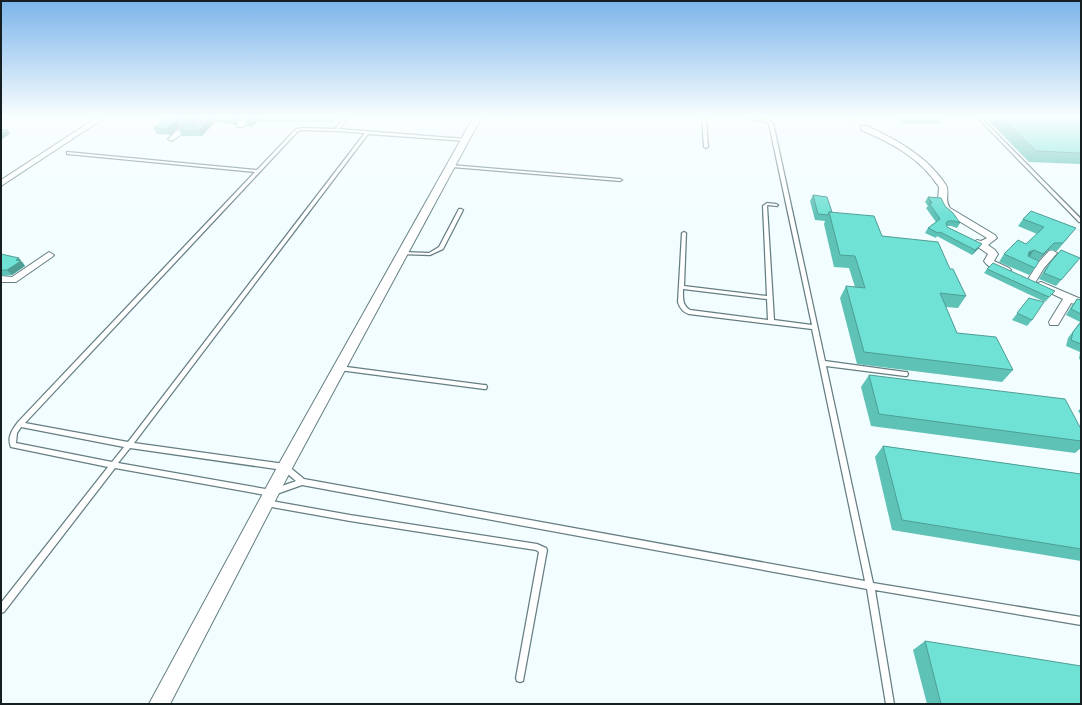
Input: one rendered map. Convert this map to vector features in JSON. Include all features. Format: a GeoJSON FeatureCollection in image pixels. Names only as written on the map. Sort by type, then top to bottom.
{"type":"FeatureCollection","features":[{"type":"Feature","properties":{"kind":"street"},"geometry":{"type":"LineString","coordinates":[[1,184],[52,151]]}},
{"type":"Feature","properties":{"kind":"street"},"geometry":{"type":"LineString","coordinates":[[159,704],[268,498],[402,253],[460,151]]}},
{"type":"Feature","properties":{"kind":"street"},"geometry":{"type":"LineString","coordinates":[[906,151],[924,162],[939,180],[943,187],[941,199],[947,210],[992,237],[982,245]]}},
{"type":"Feature","properties":{"kind":"street"},"geometry":{"type":"LineString","coordinates":[[969,239],[992,252],[993,254],[989,261],[990,263],[1012,272]]}},
{"type":"Feature","properties":{"kind":"street"},"geometry":{"type":"LineString","coordinates":[[1052,253],[1029,279],[1081,303]]}},
{"type":"Feature","properties":{"kind":"street"},"geometry":{"type":"LineString","coordinates":[[1,279],[9,280],[17,278],[49,255]]}},
{"type":"Feature","properties":{"kind":"street"},"geometry":{"type":"LineString","coordinates":[[1028,262],[1040,267]]}},
{"type":"Feature","properties":{"kind":"street"},"geometry":{"type":"LineString","coordinates":[[1054,322],[1069,298]]}},
{"type":"Feature","properties":{"kind":"lane"},"geometry":{"type":"LineString","coordinates":[[278,151],[20,424],[13,432],[13,445],[268,498],[350,518],[537,547],[543,550],[520,678]]}},
{"type":"Feature","properties":{"kind":"lane"},"geometry":{"type":"LineString","coordinates":[[1,609],[129,445],[352,151]]}},
{"type":"Feature","properties":{"kind":"lane"},"geometry":{"type":"LineString","coordinates":[[777,151],[870,586],[890,704]]}},
{"type":"Feature","properties":{"kind":"lane"},"geometry":{"type":"LineString","coordinates":[[1012,151],[1081,221]]}},
{"type":"Feature","properties":{"kind":"lane"},"geometry":{"type":"LineString","coordinates":[[68,153],[258,171]]}},
{"type":"Feature","properties":{"kind":"lane"},"geometry":{"type":"LineString","coordinates":[[452,166],[620,180]]}},
{"type":"Feature","properties":{"kind":"lane"},"geometry":{"type":"LineString","coordinates":[[772,322],[765,206],[767,204],[776,205]]}},
{"type":"Feature","properties":{"kind":"lane"},"geometry":{"type":"LineString","coordinates":[[402,253],[430,254],[441,248],[461,210]]}},
{"type":"Feature","properties":{"kind":"lane"},"geometry":{"type":"LineString","coordinates":[[684,233],[680,305],[684,310],[689,312],[814,327]]}},
{"type":"Feature","properties":{"kind":"lane"},"geometry":{"type":"LineString","coordinates":[[681,286],[770,298]]}},
{"type":"Feature","properties":{"kind":"lane"},"geometry":{"type":"LineString","coordinates":[[822,363],[905,374]]}},
{"type":"Feature","properties":{"kind":"lane"},"geometry":{"type":"LineString","coordinates":[[339,368],[484,387]]}},
{"type":"Feature","properties":{"kind":"lane"},"geometry":{"type":"LineString","coordinates":[[20,424],[129,445],[285,467],[302,482],[870,586],[1081,621]]}},
{"type":"Feature","properties":{"kind":"lane"},"geometry":{"type":"LineString","coordinates":[[268,498],[302,482]]}},
{"type":"Feature","properties":{"kind":"building"},"geometry":{"type":"Polygon","coordinates":[[[1036,151],[1081,151],[1081,153],[1036,151]]]}},
{"type":"Feature","properties":{"kind":"building"},"geometry":{"type":"Polygon","coordinates":[[[813,195],[827,197],[832,212],[829,212],[828,215],[818,214],[813,195]]]}},
{"type":"Feature","properties":{"kind":"building"},"geometry":{"type":"Polygon","coordinates":[[[928,197],[941,198],[945,206],[953,213],[960,223],[948,221],[946,223],[947,227],[982,244],[975,250],[940,232],[938,233],[928,228],[940,219],[929,203],[932,203],[928,197]]]}},
{"type":"Feature","properties":{"kind":"building"},"geometry":{"type":"Polygon","coordinates":[[[1031,211],[1076,228],[1063,243],[1054,243],[1043,254],[1034,250],[1029,252],[1028,256],[1039,261],[1035,268],[1004,254],[1018,240],[1026,244],[1044,227],[1023,219],[1031,211]]]}},
{"type":"Feature","properties":{"kind":"building"},"geometry":{"type":"Polygon","coordinates":[[[829,212],[874,216],[882,236],[938,242],[950,269],[953,269],[966,296],[940,293],[957,333],[996,337],[1013,370],[864,352],[846,286],[865,288],[855,256],[840,255],[829,212]]]}},
{"type":"Feature","properties":{"kind":"building"},"geometry":{"type":"Polygon","coordinates":[[[1061,250],[1080,258],[1061,280],[1044,273],[1061,250]]]}},
{"type":"Feature","properties":{"kind":"building"},"geometry":{"type":"Polygon","coordinates":[[[1,254],[19,258],[16,260],[21,261],[7,270],[1,270],[1,254]]]}},
{"type":"Feature","properties":{"kind":"building"},"geometry":{"type":"Polygon","coordinates":[[[993,263],[1055,291],[1049,297],[987,269],[993,263]]]}},
{"type":"Feature","properties":{"kind":"building"},"geometry":{"type":"Polygon","coordinates":[[[1029,298],[1044,302],[1032,320],[1017,313],[1029,298]]]}},
{"type":"Feature","properties":{"kind":"building"},"geometry":{"type":"Polygon","coordinates":[[[1077,299],[1081,300],[1081,314],[1071,309],[1077,299]]]}},
{"type":"Feature","properties":{"kind":"building"},"geometry":{"type":"Polygon","coordinates":[[[1081,322],[1081,344],[1071,340],[1073,332],[1081,322]]]}},
{"type":"Feature","properties":{"kind":"building"},"geometry":{"type":"Polygon","coordinates":[[[869,375],[1065,399],[1081,429],[1081,441],[879,414],[869,375]]]}},
{"type":"Feature","properties":{"kind":"building"},"geometry":{"type":"Polygon","coordinates":[[[883,446],[1081,474],[1081,549],[902,520],[883,446]]]}},
{"type":"Feature","properties":{"kind":"building"},"geometry":{"type":"Polygon","coordinates":[[[925,641],[1081,666],[1081,704],[941,704],[925,641]]]}}]}
